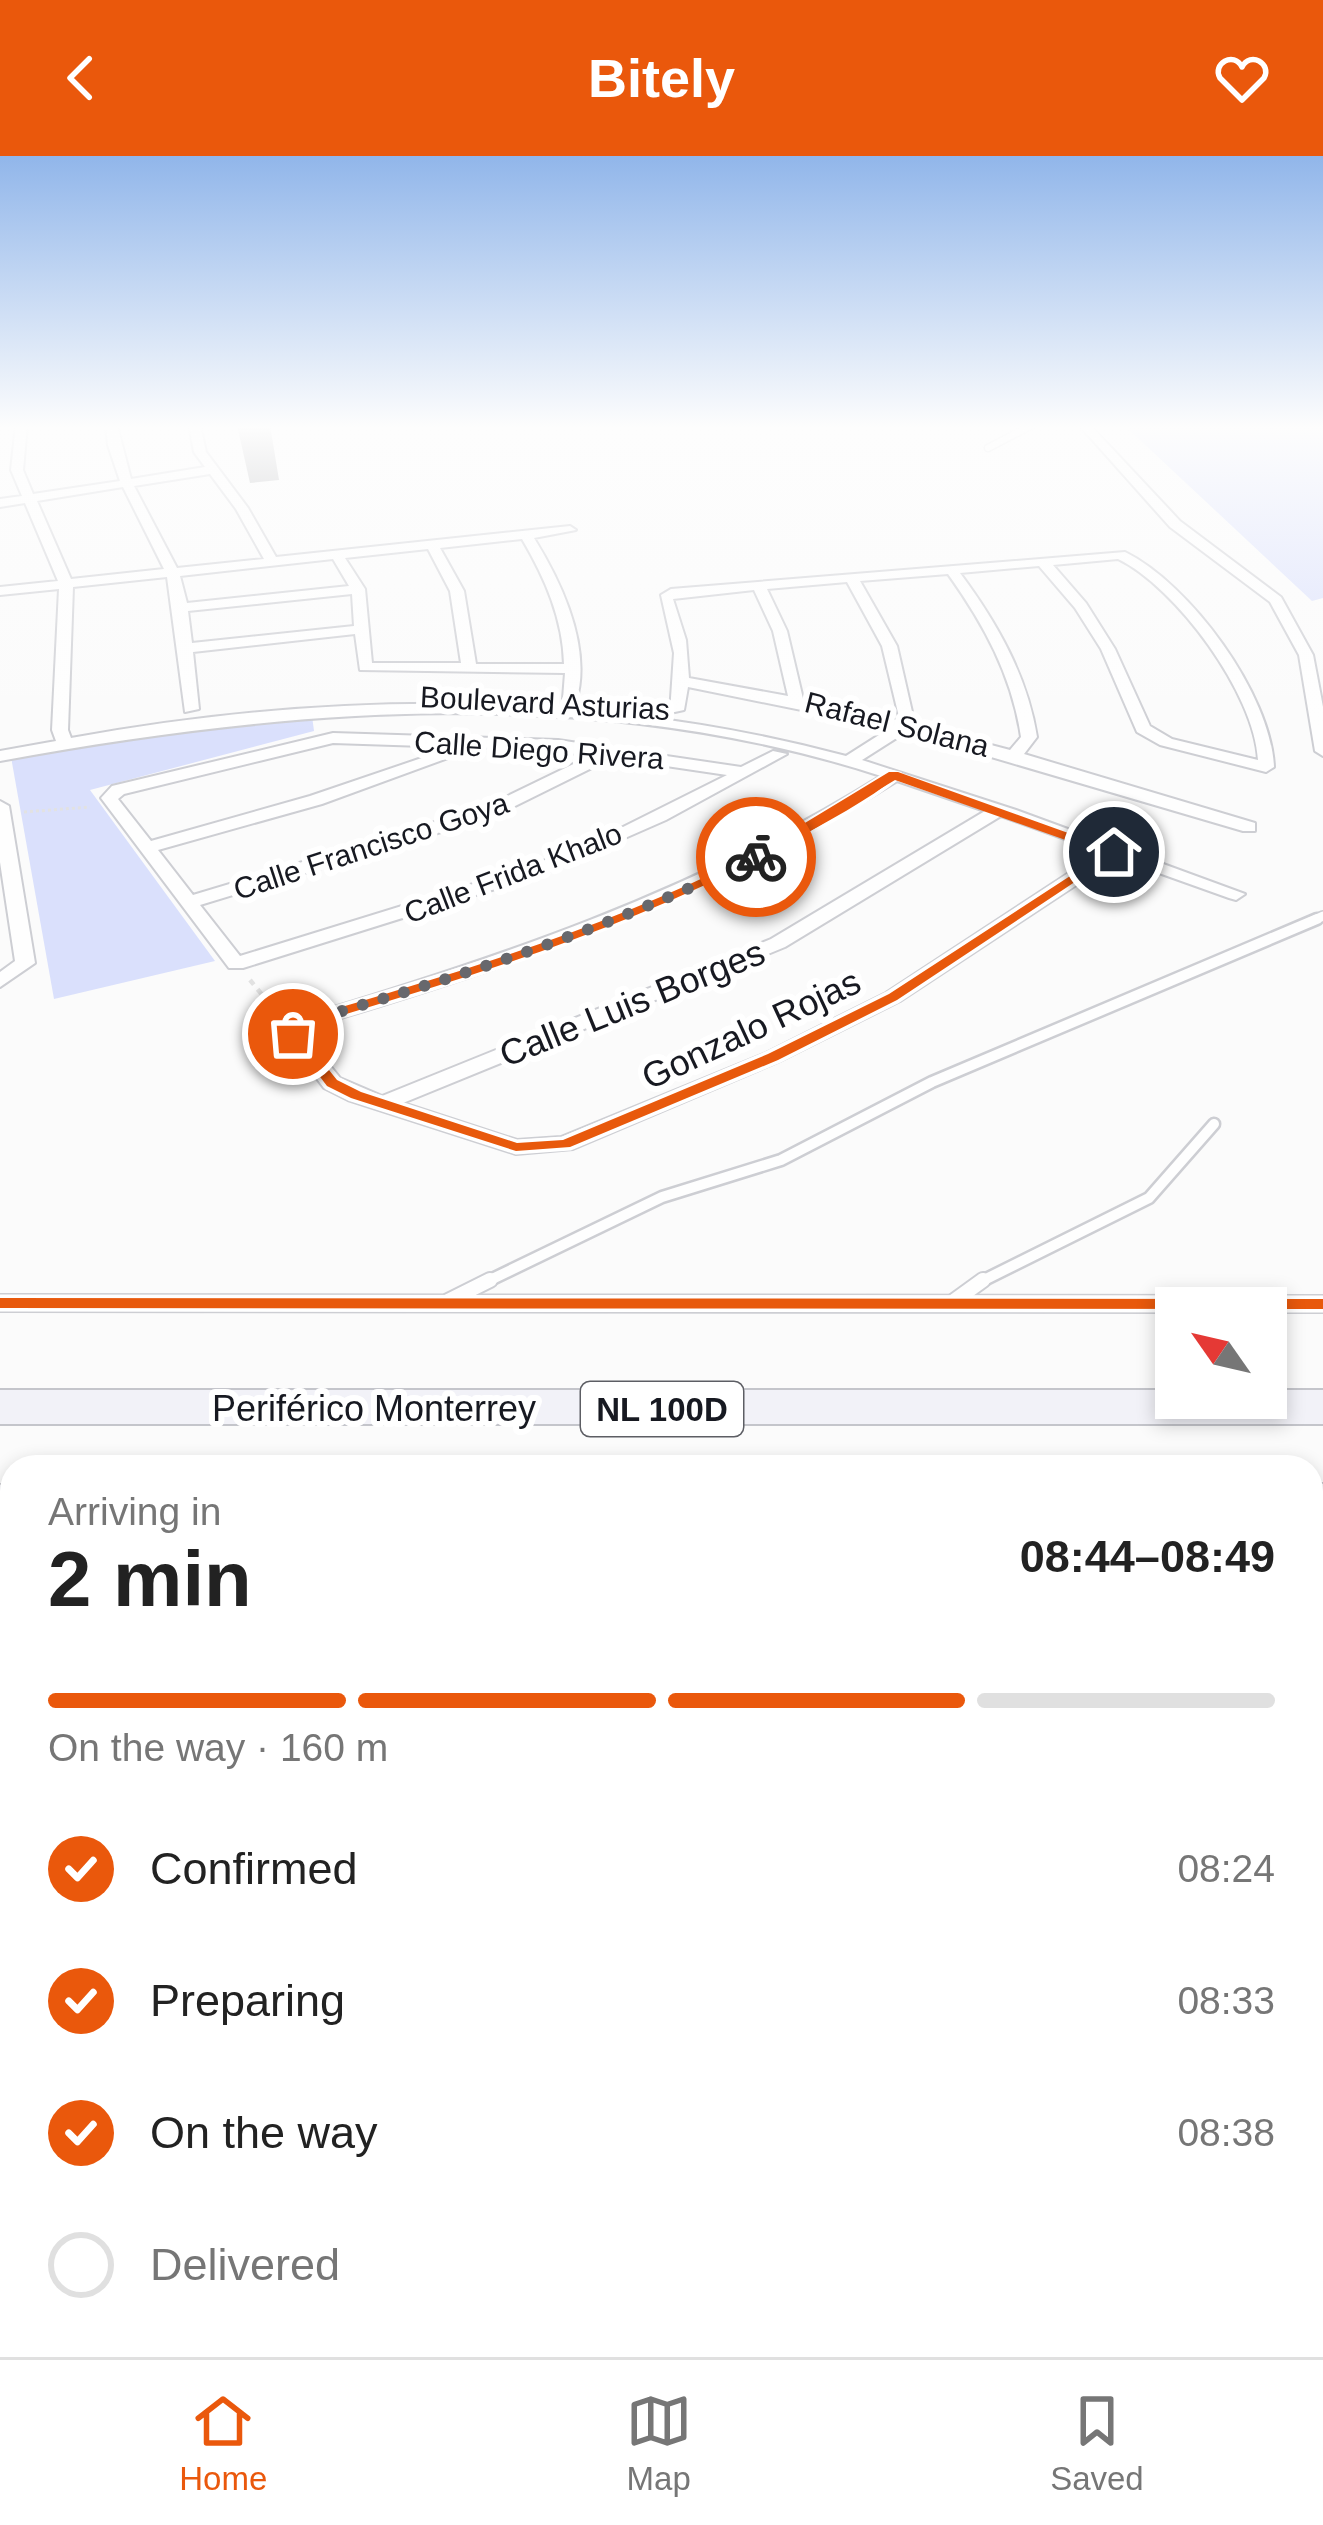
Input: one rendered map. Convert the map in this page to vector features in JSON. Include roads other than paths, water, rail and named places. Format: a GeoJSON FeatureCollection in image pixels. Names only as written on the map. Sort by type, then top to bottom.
{"type":"FeatureCollection","features":[{"type":"Feature","properties":{"kind":"highway","name":"Periférico Monterrey"},"geometry":{"type":"LineString","coordinates":[[0,1407],[1323,1407]]}},
{"type":"Feature","properties":{"kind":"street"},"geometry":{"type":"LineString","coordinates":[[43,528],[67,584],[63,736]]}},
{"type":"Feature","properties":{"kind":"street"},"geometry":{"type":"LineString","coordinates":[[153,528],[172,573],[191,709]]}},
{"type":"Feature","properties":{"kind":"street"},"geometry":{"type":"LineString","coordinates":[[253,528],[272,562]]}},
{"type":"Feature","properties":{"kind":"street"},"geometry":{"type":"LineString","coordinates":[[1179,528],[1276,600],[1306,655],[1323,751]]}},
{"type":"Feature","properties":{"kind":"street"},"geometry":{"type":"LineString","coordinates":[[0,591],[570,530]]}},
{"type":"Feature","properties":{"kind":"street"},"geometry":{"type":"LineString","coordinates":[[526,535],[553,577],[569,625],[572,699]]}},
{"type":"Feature","properties":{"kind":"street"},"geometry":{"type":"LineString","coordinates":[[432,545],[457,590],[469,666]]}},
{"type":"Feature","properties":{"kind":"street"},"geometry":{"type":"LineString","coordinates":[[337,555],[358,589],[362,664],[574,669]]}},
{"type":"Feature","properties":{"kind":"street"},"geometry":{"type":"LineString","coordinates":[[676,710],[683,682],[682,639],[666,598],[678,591],[1120,555],[1136,560],[1177,602],[1238,680],[1265,738],[1268,764],[1257,769],[1166,742],[1143,730],[1108,649],[1081,606],[1043,562]]}},
{"type":"Feature","properties":{"kind":"street"},"geometry":{"type":"LineString","coordinates":[[951,569],[984,614],[1013,679],[1029,737],[1015,754]]}},
{"type":"Feature","properties":{"kind":"street"},"geometry":{"type":"LineString","coordinates":[[850,577],[884,622],[902,673],[908,724],[860,760],[1236,894]]}},
{"type":"Feature","properties":{"kind":"street"},"geometry":{"type":"LineString","coordinates":[[758,585],[780,631],[796,698]]}},
{"type":"Feature","properties":{"kind":"street"},"geometry":{"type":"LineString","coordinates":[[179,608],[358,589]]}},
{"type":"Feature","properties":{"kind":"street"},"geometry":{"type":"LineString","coordinates":[[184,648],[363,629]]}},
{"type":"Feature","properties":{"kind":"street","name":"Rafael Solana"},"geometry":{"type":"LineString","coordinates":[[683,682],[796,698],[908,724],[1249,827]]}},
{"type":"Feature","properties":{"kind":"street","name":"Boulevard Asturias"},"geometry":{"type":"LineString","coordinates":[[0,755],[63,736],[191,709],[572,699],[676,710],[792,732],[860,760]]}},
{"type":"Feature","properties":{"kind":"street"},"geometry":{"type":"LineString","coordinates":[[323,704],[333,738]]}},
{"type":"Feature","properties":{"kind":"street","name":"Boulevard Asturias"},"geometry":{"type":"LineString","coordinates":[[0,743],[323,704],[640,718],[860,760]]}},
{"type":"Feature","properties":{"kind":"street","name":"Calle Diego Rivera"},"geometry":{"type":"LineString","coordinates":[[147,847],[115,796],[333,738],[613,751],[745,773]]}},
{"type":"Feature","properties":{"kind":"street"},"geometry":{"type":"LineString","coordinates":[[190,902],[147,847],[338,793],[482,742]]}},
{"type":"Feature","properties":{"kind":"street","name":"Calle Francisco Goya"},"geometry":{"type":"LineString","coordinates":[[190,902],[456,823],[555,784],[613,751]]}},
{"type":"Feature","properties":{"kind":"street","name":"Calle Frida Khalo"},"geometry":{"type":"LineString","coordinates":[[190,902],[236,964],[413,913],[541,868],[779,754]]}},
{"type":"Feature","properties":{"kind":"street","name":"Gonzalo Rojas"},"geometry":{"type":"LineString","coordinates":[[894,775],[802,834],[666,901],[485,970],[288,1027],[332,1083],[516,1148],[565,1144],[772,1057],[893,997],[1114,852]]}},
{"type":"Feature","properties":{"kind":"street"},"geometry":{"type":"LineString","coordinates":[[0,809],[25,963],[0,981]]}},
{"type":"Feature","properties":{"kind":"street","name":"Calle Luis Borges"},"geometry":{"type":"LineString","coordinates":[[382,1104],[778,943],[997,811]]}},
{"type":"Feature","properties":{"kind":"street"},"geometry":{"type":"LineString","coordinates":[[0,1303],[1323,1304]]}},
{"type":"Feature","properties":{"kind":"lane"},"geometry":{"type":"LineString","coordinates":[[447,1301],[662,1197],[781,1160],[932,1082],[1323,916]]}},
{"type":"Feature","properties":{"kind":"lane"},"geometry":{"type":"LineString","coordinates":[[954,1301],[997,1270],[1149,1198],[1214,1124]]}}]}
